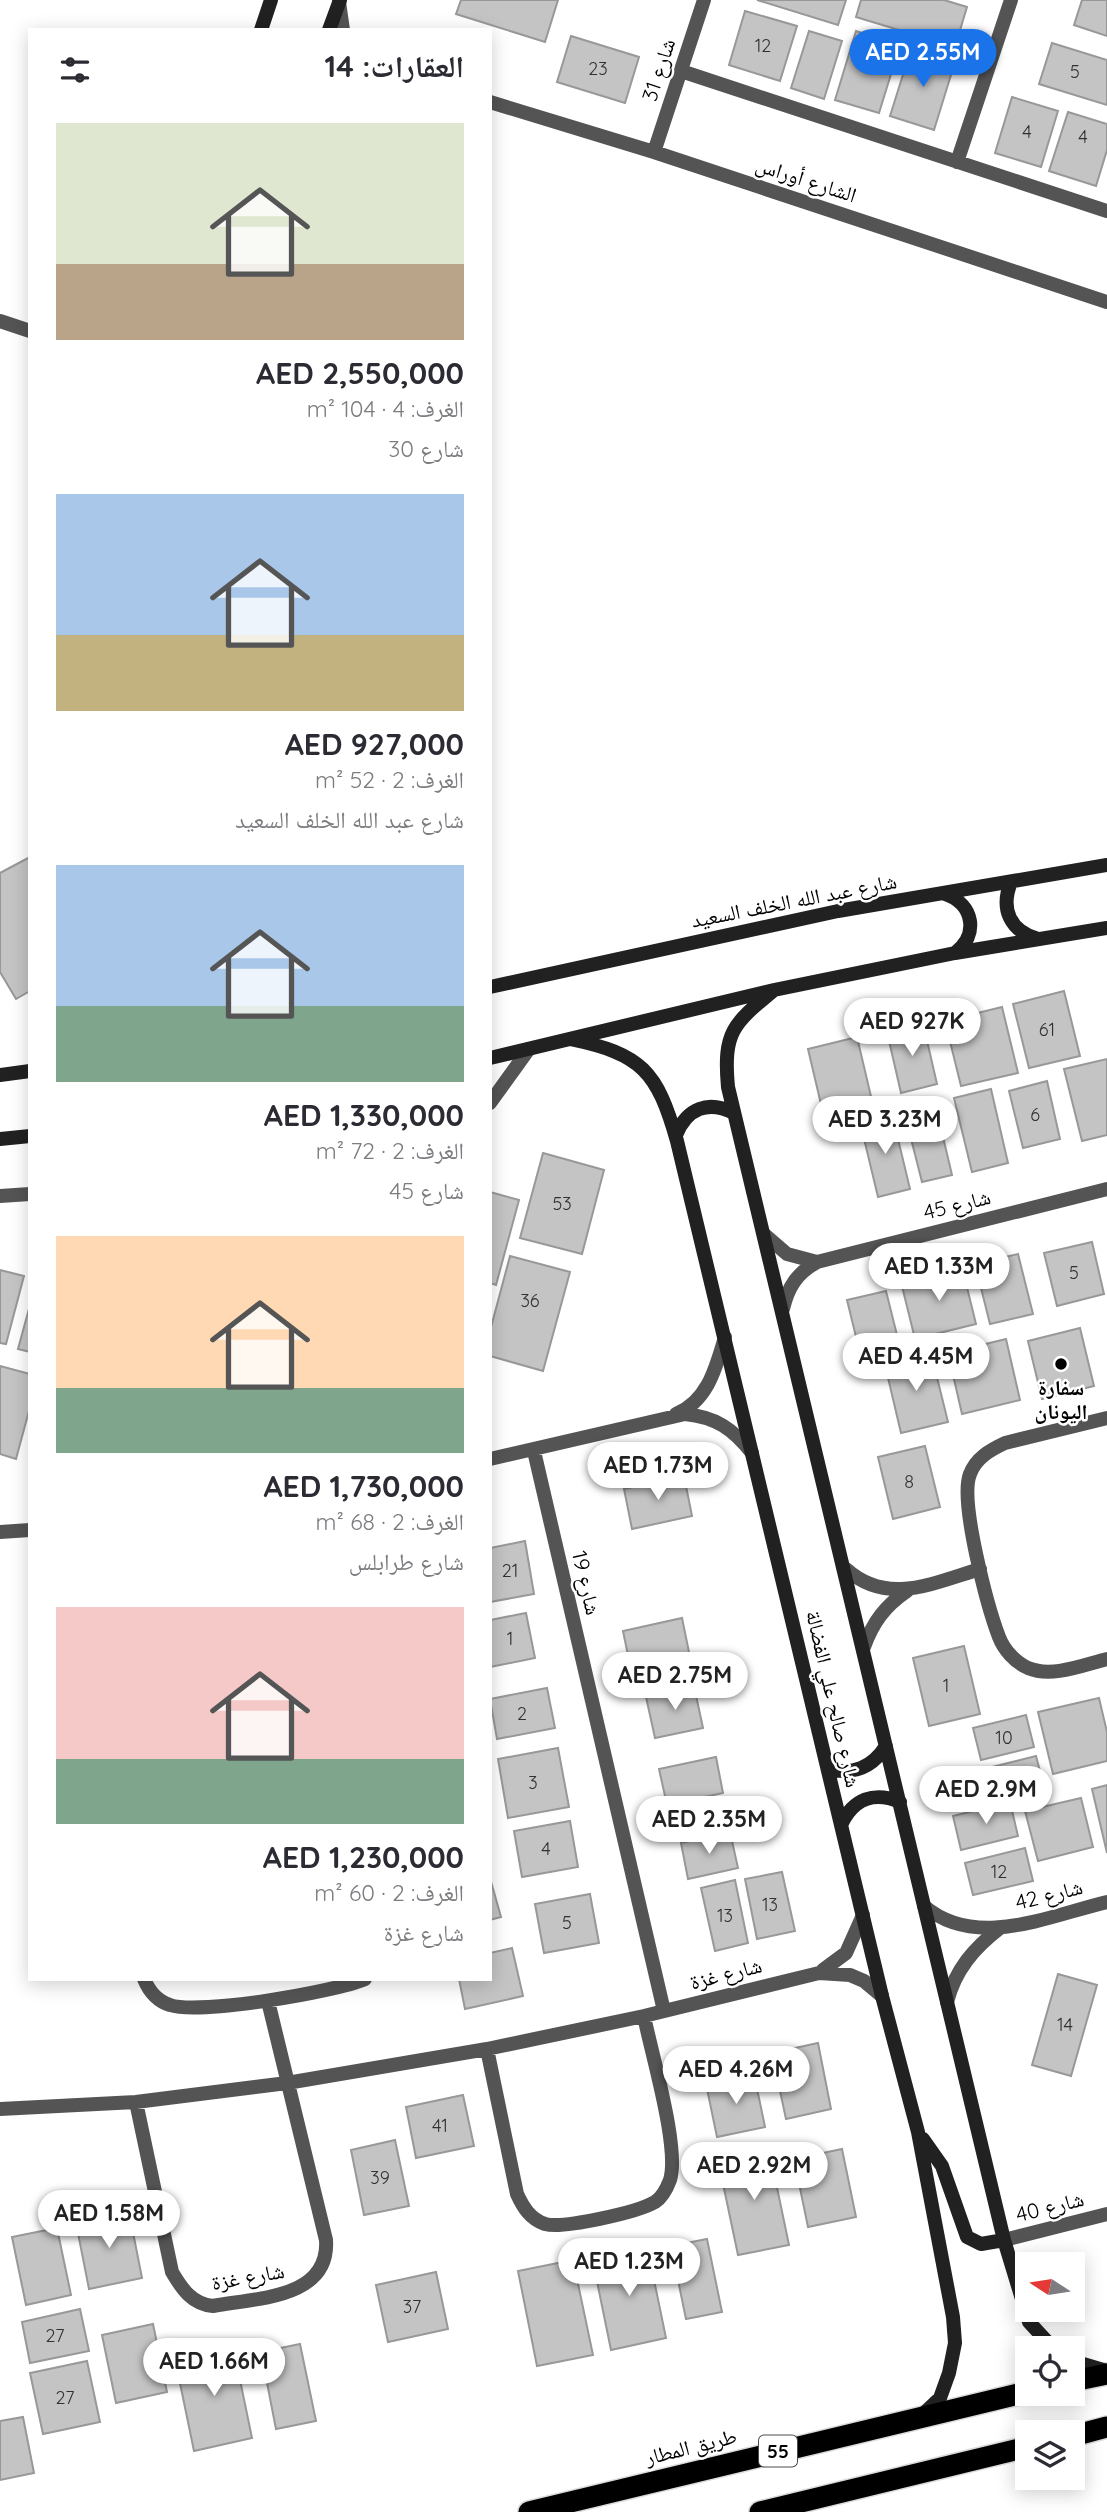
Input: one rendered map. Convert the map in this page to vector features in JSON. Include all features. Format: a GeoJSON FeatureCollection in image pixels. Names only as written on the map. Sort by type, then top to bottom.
{"type":"FeatureCollection","features":[{"type":"Feature","properties":{"kind":"highway"},"geometry":{"type":"LineString","coordinates":[[1085,2378],[1107,2372]]}},
{"type":"Feature","properties":{"kind":"highway","name":"طريق المطار"},"geometry":{"type":"LineString","coordinates":[[529,2512],[1015,2395]]}},
{"type":"Feature","properties":{"kind":"highway"},"geometry":{"type":"LineString","coordinates":[[1085,2433],[1107,2427]]}},
{"type":"Feature","properties":{"kind":"highway"},"geometry":{"type":"LineString","coordinates":[[760,2512],[1015,2450]]}},
{"type":"Feature","properties":{"kind":"street"},"geometry":{"type":"LineString","coordinates":[[262,28],[271,0]]}},
{"type":"Feature","properties":{"kind":"street","name":"شارع 31"},"geometry":{"type":"LineString","coordinates":[[654,152],[704,0]]}},
{"type":"Feature","properties":{"kind":"street"},"geometry":{"type":"LineString","coordinates":[[957,162],[1011,0]]}},
{"type":"Feature","properties":{"kind":"street"},"geometry":{"type":"LineString","coordinates":[[331,28],[339,1]]}},
{"type":"Feature","properties":{"kind":"street"},"geometry":{"type":"LineString","coordinates":[[339,1],[343,28]]}},
{"type":"Feature","properties":{"kind":"street"},"geometry":{"type":"LineString","coordinates":[[681,71],[1107,211]]}},
{"type":"Feature","properties":{"kind":"street","name":"الشارع أوراس"},"geometry":{"type":"LineString","coordinates":[[492,103],[654,152],[1107,302]]}},
{"type":"Feature","properties":{"kind":"street"},"geometry":{"type":"LineString","coordinates":[[0,321],[28,330]]}},
{"type":"Feature","properties":{"kind":"street","name":"شارع عبد الله الخلف السعيد"},"geometry":{"type":"LineString","coordinates":[[492,987],[838,911],[1107,864]]}},
{"type":"Feature","properties":{"kind":"street"},"geometry":{"type":"LineString","coordinates":[[1011,882],[1006,894],[1009,918],[1026,936],[1038,939]]}},
{"type":"Feature","properties":{"kind":"street"},"geometry":{"type":"LineString","coordinates":[[946,894],[962,903],[971,920],[968,939],[955,953]]}},
{"type":"Feature","properties":{"kind":"street"},"geometry":{"type":"LineString","coordinates":[[492,1058],[774,990],[955,953],[1107,928]]}},
{"type":"Feature","properties":{"kind":"street","name":"شارع صالح علي الفضالة"},"geometry":{"type":"LineString","coordinates":[[774,990],[738,1023],[727,1041],[727,1087],[846,1569],[1004,2240],[1029,2322],[1042,2336]]}},
{"type":"Feature","properties":{"kind":"street","name":"شارع صالح علي الفضالة"},"geometry":{"type":"LineString","coordinates":[[570,1040],[622,1052],[640,1065],[656,1084],[676,1135],[882,1996],[918,2132],[945,2262],[955,2343],[940,2398],[919,2417]]}},
{"type":"Feature","properties":{"kind":"street"},"geometry":{"type":"LineString","coordinates":[[492,1100],[529,1049]]}},
{"type":"Feature","properties":{"kind":"street"},"geometry":{"type":"LineString","coordinates":[[0,1074],[28,1071]]}},
{"type":"Feature","properties":{"kind":"street"},"geometry":{"type":"LineString","coordinates":[[676,1135],[688,1114],[699,1108],[723,1108],[734,1113]]}},
{"type":"Feature","properties":{"kind":"street"},"geometry":{"type":"LineString","coordinates":[[0,1139],[28,1136]]}},
{"type":"Feature","properties":{"kind":"street","name":"شارع 45"},"geometry":{"type":"LineString","coordinates":[[783,1309],[792,1283],[804,1269],[817,1262],[1107,1189]]}},
{"type":"Feature","properties":{"kind":"street"},"geometry":{"type":"LineString","coordinates":[[0,1196],[28,1194]]}},
{"type":"Feature","properties":{"kind":"street"},"geometry":{"type":"LineString","coordinates":[[765,1235],[787,1254],[817,1262]]}},
{"type":"Feature","properties":{"kind":"street"},"geometry":{"type":"LineString","coordinates":[[492,1460],[534,1451],[685,1410],[700,1398],[711,1380],[725,1337]]}},
{"type":"Feature","properties":{"kind":"street"},"geometry":{"type":"LineString","coordinates":[[672,1415],[685,1414],[716,1419],[731,1430],[753,1455]]}},
{"type":"Feature","properties":{"kind":"street"},"geometry":{"type":"LineString","coordinates":[[1107,1418],[1005,1443],[979,1460],[970,1474],[966,1489],[980,1569],[999,1637],[1017,1661],[1040,1671],[1056,1671],[1107,1659]]}},
{"type":"Feature","properties":{"kind":"street","name":"شارع 19"},"geometry":{"type":"LineString","coordinates":[[534,1451],[664,2011]]}},
{"type":"Feature","properties":{"kind":"street"},"geometry":{"type":"LineString","coordinates":[[0,1532],[28,1531]]}},
{"type":"Feature","properties":{"kind":"street"},"geometry":{"type":"LineString","coordinates":[[846,1569],[878,1589],[907,1591],[980,1569]]}},
{"type":"Feature","properties":{"kind":"street"},"geometry":{"type":"LineString","coordinates":[[864,1647],[873,1624],[882,1611],[907,1591]]}},
{"type":"Feature","properties":{"kind":"street"},"geometry":{"type":"LineString","coordinates":[[828,1769],[851,1772],[862,1769],[872,1763],[886,1746]]}},
{"type":"Feature","properties":{"kind":"street"},"geometry":{"type":"LineString","coordinates":[[841,1825],[854,1805],[865,1798],[877,1796],[900,1802]]}},
{"type":"Feature","properties":{"kind":"street","name":"شارع 42"},"geometry":{"type":"LineString","coordinates":[[924,1906],[940,1919],[955,1925],[1000,1928],[1107,1902]]}},
{"type":"Feature","properties":{"kind":"street","name":"شارع غزة"},"geometry":{"type":"LineString","coordinates":[[0,2109],[136,2102],[287,2083],[487,2049],[643,2016],[819,1973],[834,1966],[846,1953],[863,1915]]}},
{"type":"Feature","properties":{"kind":"street","name":"شارع 42"},"geometry":{"type":"LineString","coordinates":[[947,2002],[961,1968],[975,1949],[1000,1928]]}},
{"type":"Feature","properties":{"kind":"street","name":"شارع غزة"},"geometry":{"type":"LineString","coordinates":[[819,1973],[850,1975],[882,1996]]}},
{"type":"Feature","properties":{"kind":"street"},"geometry":{"type":"LineString","coordinates":[[145,1981],[158,1999],[183,2008],[268,2001],[356,1981]]}},
{"type":"Feature","properties":{"kind":"street"},"geometry":{"type":"LineString","coordinates":[[268,2001],[287,2083]]}},
{"type":"Feature","properties":{"kind":"street"},"geometry":{"type":"LineString","coordinates":[[487,2049],[517,2194],[524,2209],[536,2220],[562,2225],[642,2208],[662,2196],[670,2182],[673,2154],[643,2016]]}},
{"type":"Feature","properties":{"kind":"street","name":"شارع غزة"},"geometry":{"type":"LineString","coordinates":[[136,2102],[172,2272],[192,2298],[202,2305],[213,2306],[301,2289],[322,2267],[327,2253],[287,2083]]}},
{"type":"Feature","properties":{"kind":"street"},"geometry":{"type":"LineString","coordinates":[[918,2132],[942,2166],[967,2237],[981,2244],[1004,2240]]}},
{"type":"Feature","properties":{"kind":"street","name":"شارع 40"},"geometry":{"type":"LineString","coordinates":[[1004,2240],[1107,2214]]}},
{"type":"Feature","properties":{"kind":"street"},"geometry":{"type":"LineString","coordinates":[[1085,2365],[1107,2372]]}},
{"type":"Feature","properties":{"kind":"building"},"geometry":{"type":"Polygon","coordinates":[[[461,0],[558,0],[545,42],[456,14],[461,0]]]}},
{"type":"Feature","properties":{"kind":"building"},"geometry":{"type":"Polygon","coordinates":[[[757,0],[846,0],[838,25],[757,0]]]}},
{"type":"Feature","properties":{"kind":"building"},"geometry":{"type":"Polygon","coordinates":[[[861,0],[944,0],[967,7],[955,47],[856,17],[861,0]]]}},
{"type":"Feature","properties":{"kind":"building"},"geometry":{"type":"Polygon","coordinates":[[[1082,0],[1107,0],[1107,36],[1074,25],[1082,0]]]}},
{"type":"Feature","properties":{"kind":"building"},"geometry":{"type":"Polygon","coordinates":[[[745,11],[797,26],[780,81],[729,65],[745,11]]]}},
{"type":"Feature","properties":{"kind":"building"},"geometry":{"type":"Polygon","coordinates":[[[809,31],[842,41],[824,99],[791,88],[809,31]]]}},
{"type":"Feature","properties":{"kind":"building"},"geometry":{"type":"Polygon","coordinates":[[[856,31],[900,45],[879,113],[835,100],[856,31]]]}},
{"type":"Feature","properties":{"kind":"building"},"geometry":{"type":"Polygon","coordinates":[[[571,36],[639,57],[625,103],[557,82],[571,36]]]}},
{"type":"Feature","properties":{"kind":"building"},"geometry":{"type":"Polygon","coordinates":[[[1052,43],[1107,60],[1107,105],[1039,84],[1052,43]]]}},
{"type":"Feature","properties":{"kind":"building"},"geometry":{"type":"Polygon","coordinates":[[[911,49],[955,62],[934,130],[890,116],[911,49]]]}},
{"type":"Feature","properties":{"kind":"building"},"geometry":{"type":"Polygon","coordinates":[[[1012,97],[1058,111],[1041,167],[995,153],[1012,97]]]}},
{"type":"Feature","properties":{"kind":"building"},"geometry":{"type":"Polygon","coordinates":[[[1068,112],[1107,124],[1107,150],[1096,186],[1049,171],[1068,112]]]}},
{"type":"Feature","properties":{"kind":"building"},"geometry":{"type":"Polygon","coordinates":[[[28,858],[28,992],[16,999],[0,972],[0,873],[28,858]]]}},
{"type":"Feature","properties":{"kind":"building"},"geometry":{"type":"Polygon","coordinates":[[[1064,991],[1080,1056],[1029,1068],[1013,1004],[1064,991]]]}},
{"type":"Feature","properties":{"kind":"building"},"geometry":{"type":"Polygon","coordinates":[[[1002,1007],[1018,1073],[961,1086],[945,1021],[1002,1007]]]}},
{"type":"Feature","properties":{"kind":"building"},"geometry":{"type":"Polygon","coordinates":[[[923,1023],[937,1084],[901,1093],[887,1032],[923,1023]]]}},
{"type":"Feature","properties":{"kind":"building"},"geometry":{"type":"Polygon","coordinates":[[[857,1037],[873,1105],[824,1117],[808,1049],[857,1037]]]}},
{"type":"Feature","properties":{"kind":"building"},"geometry":{"type":"Polygon","coordinates":[[[1107,1059],[1107,1135],[1082,1141],[1064,1069],[1107,1059]]]}},
{"type":"Feature","properties":{"kind":"building"},"geometry":{"type":"Polygon","coordinates":[[[1047,1081],[1060,1139],[1023,1148],[1009,1091],[1047,1081]]]}},
{"type":"Feature","properties":{"kind":"building"},"geometry":{"type":"Polygon","coordinates":[[[991,1089],[1008,1163],[972,1172],[954,1098],[991,1089]]]}},
{"type":"Feature","properties":{"kind":"building"},"geometry":{"type":"Polygon","coordinates":[[[935,1103],[952,1175],[922,1182],[904,1111],[935,1103]]]}},
{"type":"Feature","properties":{"kind":"building"},"geometry":{"type":"Polygon","coordinates":[[[892,1114],[910,1189],[878,1197],[860,1122],[892,1114]]]}},
{"type":"Feature","properties":{"kind":"building"},"geometry":{"type":"Polygon","coordinates":[[[543,1153],[604,1170],[582,1254],[520,1238],[543,1153]]]}},
{"type":"Feature","properties":{"kind":"building"},"geometry":{"type":"Polygon","coordinates":[[[492,1193],[519,1200],[496,1285],[492,1284],[492,1193]]]}},
{"type":"Feature","properties":{"kind":"building"},"geometry":{"type":"Polygon","coordinates":[[[1092,1242],[1104,1294],[1057,1306],[1044,1253],[1092,1242]]]}},
{"type":"Feature","properties":{"kind":"building"},"geometry":{"type":"Polygon","coordinates":[[[1018,1254],[1033,1314],[990,1324],[975,1264],[1018,1254]]]}},
{"type":"Feature","properties":{"kind":"building"},"geometry":{"type":"Polygon","coordinates":[[[510,1256],[570,1272],[543,1371],[492,1357],[492,1324],[510,1256]]]}},
{"type":"Feature","properties":{"kind":"building"},"geometry":{"type":"Polygon","coordinates":[[[962,1267],[976,1324],[915,1339],[901,1282],[962,1267]]]}},
{"type":"Feature","properties":{"kind":"building"},"geometry":{"type":"Polygon","coordinates":[[[0,1270],[24,1276],[6,1344],[0,1343],[0,1270]]]}},
{"type":"Feature","properties":{"kind":"building"},"geometry":{"type":"Polygon","coordinates":[[[886,1291],[899,1343],[860,1353],[847,1300],[886,1291]]]}},
{"type":"Feature","properties":{"kind":"building"},"geometry":{"type":"Polygon","coordinates":[[[28,1312],[28,1352],[18,1349],[28,1312]]]}},
{"type":"Feature","properties":{"kind":"building","name":"سفارة اليونان"},"geometry":{"type":"Polygon","coordinates":[[[1080,1328],[1094,1386],[1042,1399],[1028,1341],[1080,1328]]]}},
{"type":"Feature","properties":{"kind":"building"},"geometry":{"type":"Polygon","coordinates":[[[1006,1339],[1020,1400],[962,1414],[948,1353],[1006,1339]]]}},
{"type":"Feature","properties":{"kind":"building"},"geometry":{"type":"Polygon","coordinates":[[[931,1353],[948,1422],[901,1433],[885,1365],[931,1353]]]}},
{"type":"Feature","properties":{"kind":"building"},"geometry":{"type":"Polygon","coordinates":[[[0,1366],[28,1373],[28,1414],[16,1459],[0,1454],[0,1366]]]}},
{"type":"Feature","properties":{"kind":"building"},"geometry":{"type":"Polygon","coordinates":[[[925,1446],[940,1507],[893,1519],[878,1457],[925,1446]]]}},
{"type":"Feature","properties":{"kind":"building"},"geometry":{"type":"Polygon","coordinates":[[[684,1476],[692,1516],[632,1529],[624,1489],[684,1476]]]}},
{"type":"Feature","properties":{"kind":"building"},"geometry":{"type":"Polygon","coordinates":[[[525,1541],[534,1594],[492,1602],[492,1548],[525,1541]]]}},
{"type":"Feature","properties":{"kind":"building"},"geometry":{"type":"Polygon","coordinates":[[[526,1613],[535,1658],[492,1667],[492,1620],[526,1613]]]}},
{"type":"Feature","properties":{"kind":"building"},"geometry":{"type":"Polygon","coordinates":[[[682,1618],[690,1657],[631,1670],[623,1631],[682,1618]]]}},
{"type":"Feature","properties":{"kind":"building"},"geometry":{"type":"Polygon","coordinates":[[[964,1646],[980,1714],[929,1726],[913,1658],[964,1646]]]}},
{"type":"Feature","properties":{"kind":"building"},"geometry":{"type":"Polygon","coordinates":[[[694,1686],[703,1728],[655,1738],[646,1697],[694,1686]]]}},
{"type":"Feature","properties":{"kind":"building"},"geometry":{"type":"Polygon","coordinates":[[[547,1688],[555,1728],[497,1739],[492,1699],[547,1688]]]}},
{"type":"Feature","properties":{"kind":"building"},"geometry":{"type":"Polygon","coordinates":[[[1099,1698],[1107,1732],[1107,1761],[1053,1774],[1038,1712],[1099,1698]]]}},
{"type":"Feature","properties":{"kind":"building"},"geometry":{"type":"Polygon","coordinates":[[[1026,1715],[1034,1747],[981,1760],[973,1728],[1026,1715]]]}},
{"type":"Feature","properties":{"kind":"building"},"geometry":{"type":"Polygon","coordinates":[[[558,1748],[569,1807],[508,1818],[498,1759],[558,1748]]]}},
{"type":"Feature","properties":{"kind":"building"},"geometry":{"type":"Polygon","coordinates":[[[1036,1756],[1044,1786],[995,1797],[988,1768],[1036,1756]]]}},
{"type":"Feature","properties":{"kind":"building"},"geometry":{"type":"Polygon","coordinates":[[[716,1757],[723,1793],[667,1805],[659,1769],[716,1757]]]}},
{"type":"Feature","properties":{"kind":"building"},"geometry":{"type":"Polygon","coordinates":[[[1107,1785],[1107,1853],[1092,1789],[1107,1785]]]}},
{"type":"Feature","properties":{"kind":"building"},"geometry":{"type":"Polygon","coordinates":[[[1081,1798],[1093,1847],[1038,1861],[1025,1811],[1081,1798]]]}},
{"type":"Feature","properties":{"kind":"building"},"geometry":{"type":"Polygon","coordinates":[[[1010,1802],[1018,1836],[961,1850],[953,1816],[1010,1802]]]}},
{"type":"Feature","properties":{"kind":"building"},"geometry":{"type":"Polygon","coordinates":[[[570,1821],[578,1867],[522,1877],[514,1831],[570,1821]]]}},
{"type":"Feature","properties":{"kind":"building"},"geometry":{"type":"Polygon","coordinates":[[[730,1832],[738,1868],[688,1879],[681,1843],[730,1832]]]}},
{"type":"Feature","properties":{"kind":"building"},"geometry":{"type":"Polygon","coordinates":[[[1025,1848],[1033,1881],[973,1895],[965,1863],[1025,1848]]]}},
{"type":"Feature","properties":{"kind":"building"},"geometry":{"type":"Polygon","coordinates":[[[782,1872],[795,1931],[757,1939],[745,1879],[782,1872]]]}},
{"type":"Feature","properties":{"kind":"building"},"geometry":{"type":"Polygon","coordinates":[[[735,1880],[748,1943],[715,1951],[701,1888],[735,1880]]]}},
{"type":"Feature","properties":{"kind":"building"},"geometry":{"type":"Polygon","coordinates":[[[492,1885],[501,1917],[492,1919],[492,1885]]]}},
{"type":"Feature","properties":{"kind":"building"},"geometry":{"type":"Polygon","coordinates":[[[590,1894],[599,1943],[544,1953],[535,1904],[590,1894]]]}},
{"type":"Feature","properties":{"kind":"building"},"geometry":{"type":"Polygon","coordinates":[[[512,1948],[523,1996],[465,2009],[459,1981],[492,1981],[492,1953],[512,1948]]]}},
{"type":"Feature","properties":{"kind":"building"},"geometry":{"type":"Polygon","coordinates":[[[1058,1974],[1097,1985],[1071,2076],[1032,2065],[1058,1974]]]}},
{"type":"Feature","properties":{"kind":"building"},"geometry":{"type":"Polygon","coordinates":[[[818,2043],[831,2109],[786,2119],[772,2053],[818,2043]]]}},
{"type":"Feature","properties":{"kind":"building"},"geometry":{"type":"Polygon","coordinates":[[[754,2074],[765,2127],[717,2137],[706,2084],[754,2074]]]}},
{"type":"Feature","properties":{"kind":"building"},"geometry":{"type":"Polygon","coordinates":[[[463,2095],[474,2146],[416,2158],[406,2107],[463,2095]]]}},
{"type":"Feature","properties":{"kind":"building"},"geometry":{"type":"Polygon","coordinates":[[[395,2140],[409,2206],[364,2215],[351,2150],[395,2140]]]}},
{"type":"Feature","properties":{"kind":"building"},"geometry":{"type":"Polygon","coordinates":[[[769,2149],[789,2245],[738,2255],[718,2160],[769,2149]]]}},
{"type":"Feature","properties":{"kind":"building"},"geometry":{"type":"Polygon","coordinates":[[[842,2149],[856,2217],[808,2227],[794,2159],[842,2149]]]}},
{"type":"Feature","properties":{"kind":"building"},"geometry":{"type":"Polygon","coordinates":[[[129,2212],[142,2278],[89,2289],[76,2223],[129,2212]]]}},
{"type":"Feature","properties":{"kind":"building"},"geometry":{"type":"Polygon","coordinates":[[[57,2228],[71,2295],[26,2305],[12,2237],[57,2228]]]}},
{"type":"Feature","properties":{"kind":"building"},"geometry":{"type":"Polygon","coordinates":[[[707,2239],[722,2312],[686,2319],[671,2246],[707,2239]]]}},
{"type":"Feature","properties":{"kind":"building"},"geometry":{"type":"Polygon","coordinates":[[[647,2246],[666,2338],[611,2350],[592,2257],[647,2246]]]}},
{"type":"Feature","properties":{"kind":"building"},"geometry":{"type":"Polygon","coordinates":[[[573,2260],[593,2355],[537,2366],[518,2271],[573,2260]]]}},
{"type":"Feature","properties":{"kind":"building"},"geometry":{"type":"Polygon","coordinates":[[[436,2272],[448,2329],[388,2342],[376,2285],[436,2272]]]}},
{"type":"Feature","properties":{"kind":"building"},"geometry":{"type":"Polygon","coordinates":[[[80,2309],[89,2351],[30,2363],[22,2322],[80,2309]]]}},
{"type":"Feature","properties":{"kind":"building"},"geometry":{"type":"Polygon","coordinates":[[[153,2324],[167,2392],[116,2403],[102,2335],[153,2324]]]}},
{"type":"Feature","properties":{"kind":"building"},"geometry":{"type":"Polygon","coordinates":[[[300,2344],[316,2421],[276,2429],[261,2352],[300,2344]]]}},
{"type":"Feature","properties":{"kind":"building"},"geometry":{"type":"Polygon","coordinates":[[[233,2346],[252,2438],[194,2451],[175,2359],[233,2346]]]}},
{"type":"Feature","properties":{"kind":"building"},"geometry":{"type":"Polygon","coordinates":[[[87,2361],[100,2422],[43,2434],[30,2373],[87,2361]]]}},
{"type":"Feature","properties":{"kind":"building"},"geometry":{"type":"Polygon","coordinates":[[[23,2417],[34,2473],[0,2480],[0,2421],[23,2417]]]}},
{"type":"Feature","properties":{"kind":"place","name":"سفارة اليونان"},"geometry":{"type":"Point","coordinates":[1061,1364]}}]}
